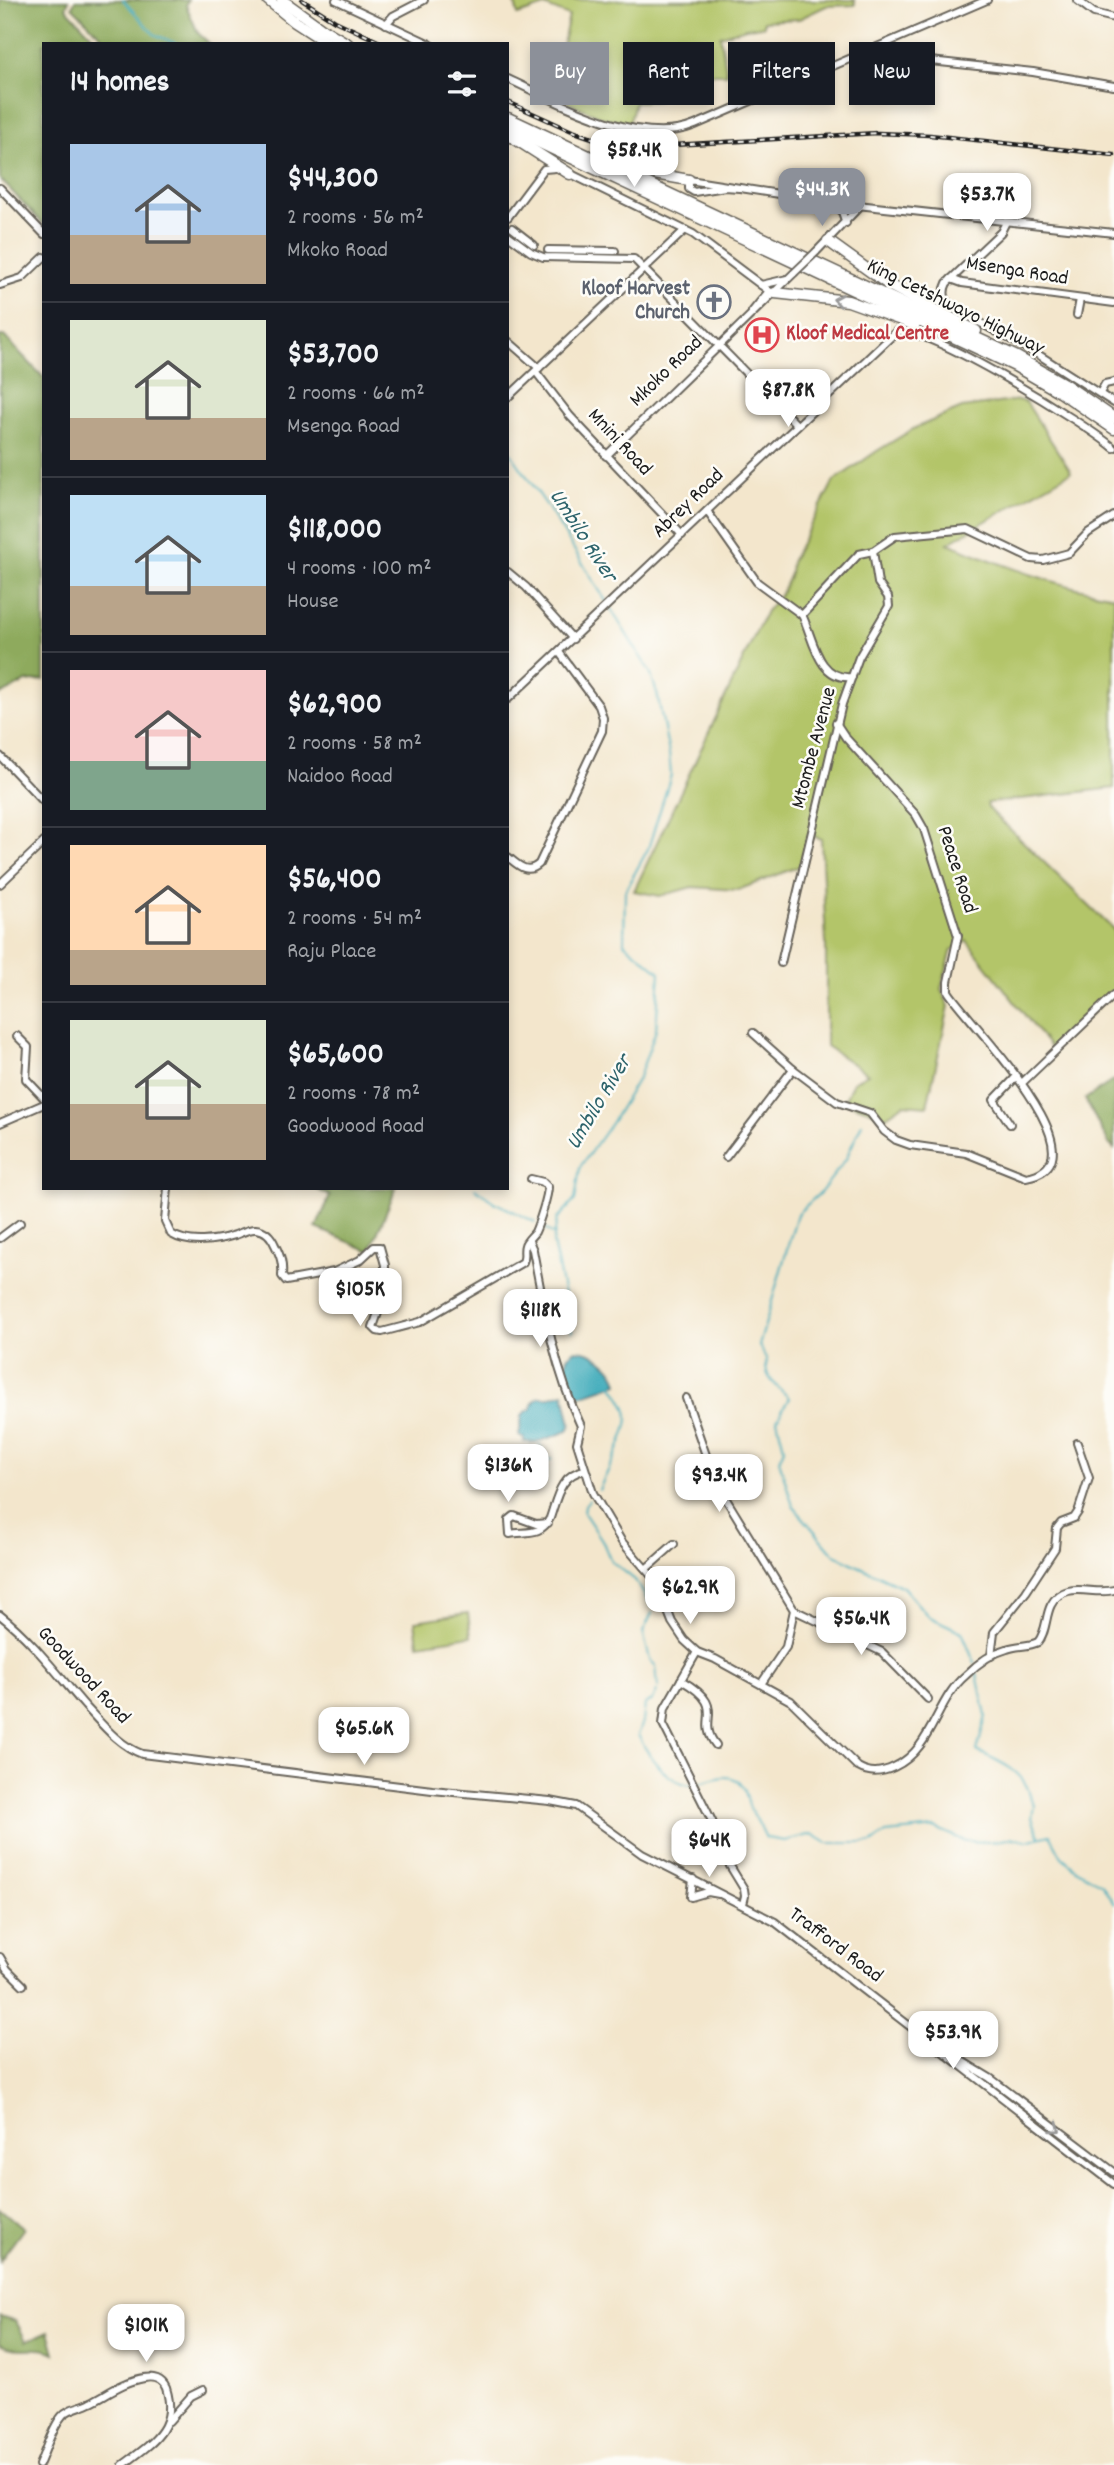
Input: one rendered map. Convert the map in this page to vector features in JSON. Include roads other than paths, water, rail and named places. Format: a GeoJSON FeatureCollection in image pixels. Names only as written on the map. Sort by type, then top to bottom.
{"type":"FeatureCollection","features":[{"type":"Feature","properties":{"kind":"highway"},"geometry":{"type":"LineString","coordinates":[[268,0],[326,42]]}},
{"type":"Feature","properties":{"kind":"highway"},"geometry":{"type":"LineString","coordinates":[[282,0],[345,42]]}},
{"type":"Feature","properties":{"kind":"highway","name":"King Cetshwayo Highway"},"geometry":{"type":"LineString","coordinates":[[509,118],[1035,366],[1114,418]]}},
{"type":"Feature","properties":{"kind":"highway","name":"King Cetshwayo Highway"},"geometry":{"type":"LineString","coordinates":[[509,128],[1031,374],[1114,429]]}},
{"type":"Feature","properties":{"kind":"highway"},"geometry":{"type":"LineString","coordinates":[[540,134],[637,170],[689,180]]}},
{"type":"Feature","properties":{"kind":"highway"},"geometry":{"type":"LineString","coordinates":[[509,135],[570,174]]}},
{"type":"Feature","properties":{"kind":"highway"},"geometry":{"type":"LineString","coordinates":[[828,241],[888,285],[1001,344],[1035,366]]}},
{"type":"Feature","properties":{"kind":"highway"},"geometry":{"type":"LineString","coordinates":[[772,292],[844,300],[941,334],[950,334]]}},
{"type":"Feature","properties":{"kind":"street"},"geometry":{"type":"LineString","coordinates":[[336,0],[426,42]]}},
{"type":"Feature","properties":{"kind":"street"},"geometry":{"type":"LineString","coordinates":[[386,24],[393,16],[424,0]]}},
{"type":"Feature","properties":{"kind":"street"},"geometry":{"type":"LineString","coordinates":[[892,42],[987,0]]}},
{"type":"Feature","properties":{"kind":"street"},"geometry":{"type":"LineString","coordinates":[[1077,0],[1094,13],[1114,18]]}},
{"type":"Feature","properties":{"kind":"street"},"geometry":{"type":"LineString","coordinates":[[509,79],[577,111],[615,124],[659,130],[683,130],[849,60]]}},
{"type":"Feature","properties":{"kind":"street"},"geometry":{"type":"LineString","coordinates":[[935,62],[1033,72],[1114,86]]}},
{"type":"Feature","properties":{"kind":"street"},"geometry":{"type":"LineString","coordinates":[[509,216],[544,169],[536,153]]}},
{"type":"Feature","properties":{"kind":"street"},"geometry":{"type":"LineString","coordinates":[[544,169],[555,168],[570,174],[685,230],[772,292]]}},
{"type":"Feature","properties":{"kind":"street"},"geometry":{"type":"LineString","coordinates":[[739,188],[724,187],[694,192],[689,188],[689,180],[830,202],[1114,233]]}},
{"type":"Feature","properties":{"kind":"street"},"geometry":{"type":"LineString","coordinates":[[0,188],[42,232]]}},
{"type":"Feature","properties":{"kind":"street"},"geometry":{"type":"LineString","coordinates":[[830,202],[842,212],[846,223]]}},
{"type":"Feature","properties":{"kind":"street","name":"Mkoko Road"},"geometry":{"type":"LineString","coordinates":[[606,456],[772,292],[828,241],[861,205]]}},
{"type":"Feature","properties":{"kind":"street","name":"Msenga Road"},"geometry":{"type":"LineString","coordinates":[[1006,222],[1001,232],[951,279],[967,284],[1114,303]]}},
{"type":"Feature","properties":{"kind":"street"},"geometry":{"type":"LineString","coordinates":[[509,396],[685,230]]}},
{"type":"Feature","properties":{"kind":"street"},"geometry":{"type":"LineString","coordinates":[[510,232],[539,256],[615,251]]}},
{"type":"Feature","properties":{"kind":"street"},"geometry":{"type":"LineString","coordinates":[[517,238],[534,245]]}},
{"type":"Feature","properties":{"kind":"street"},"geometry":{"type":"LineString","coordinates":[[548,250],[563,254],[654,259]]}},
{"type":"Feature","properties":{"kind":"street"},"geometry":{"type":"LineString","coordinates":[[0,285],[22,278],[42,259]]}},
{"type":"Feature","properties":{"kind":"street"},"geometry":{"type":"LineString","coordinates":[[634,259],[797,425]]}},
{"type":"Feature","properties":{"kind":"street"},"geometry":{"type":"LineString","coordinates":[[761,285],[788,279]]}},
{"type":"Feature","properties":{"kind":"street"},"geometry":{"type":"LineString","coordinates":[[951,279],[944,293],[951,306],[1039,355],[1114,403]]}},
{"type":"Feature","properties":{"kind":"street"},"geometry":{"type":"LineString","coordinates":[[1077,315],[1080,299]]}},
{"type":"Feature","properties":{"kind":"street","name":"Abrey Road"},"geometry":{"type":"LineString","coordinates":[[509,698],[895,333],[903,330],[918,334],[980,364],[1053,407],[1114,448]]}},
{"type":"Feature","properties":{"kind":"street","name":"Mnini Road"},"geometry":{"type":"LineString","coordinates":[[509,342],[538,370],[570,416],[606,456],[682,534]]}},
{"type":"Feature","properties":{"kind":"street"},"geometry":{"type":"LineString","coordinates":[[1100,393],[1105,384],[1114,382]]}},
{"type":"Feature","properties":{"kind":"street"},"geometry":{"type":"LineString","coordinates":[[778,407],[797,419],[806,417]]}},
{"type":"Feature","properties":{"kind":"street"},"geometry":{"type":"LineString","coordinates":[[707,511],[757,582],[802,615],[814,650],[824,664],[838,675],[852,677]]}},
{"type":"Feature","properties":{"kind":"street"},"geometry":{"type":"LineString","coordinates":[[802,615],[859,554],[873,551],[898,535],[971,530],[1031,559],[1048,560],[1067,554],[1088,533],[1114,516]]}},
{"type":"Feature","properties":{"kind":"street","name":"Mtombe Avenue"},"geometry":{"type":"LineString","coordinates":[[781,963],[836,723],[864,645],[885,617],[889,606],[887,596],[878,583],[873,551]]}},
{"type":"Feature","properties":{"kind":"street"},"geometry":{"type":"LineString","coordinates":[[509,573],[526,587],[573,639]]}},
{"type":"Feature","properties":{"kind":"street"},"geometry":{"type":"LineString","coordinates":[[509,858],[523,869],[532,869],[539,864],[602,731],[603,718],[599,706],[559,652]]}},
{"type":"Feature","properties":{"kind":"street"},"geometry":{"type":"LineString","coordinates":[[838,675],[845,694]]}},
{"type":"Feature","properties":{"kind":"street","name":"Peace Road"},"geometry":{"type":"LineString","coordinates":[[753,1034],[793,1069],[840,1104],[870,1113],[884,1131],[896,1140],[910,1145],[972,1155],[1026,1177],[1037,1174],[1051,1156],[1049,1130],[1020,1079],[948,990],[958,936],[920,821],[851,744],[836,723]]}},
{"type":"Feature","properties":{"kind":"street"},"geometry":{"type":"LineString","coordinates":[[0,756],[42,800]]}},
{"type":"Feature","properties":{"kind":"street"},"geometry":{"type":"LineString","coordinates":[[0,884],[42,844]]}},
{"type":"Feature","properties":{"kind":"street"},"geometry":{"type":"LineString","coordinates":[[1010,1124],[994,1100],[1114,995]]}},
{"type":"Feature","properties":{"kind":"street"},"geometry":{"type":"LineString","coordinates":[[17,1036],[28,1047],[26,1079],[42,1096]]}},
{"type":"Feature","properties":{"kind":"street"},"geometry":{"type":"LineString","coordinates":[[726,1157],[793,1069]]}},
{"type":"Feature","properties":{"kind":"street"},"geometry":{"type":"LineString","coordinates":[[0,1124],[42,1105]]}},
{"type":"Feature","properties":{"kind":"street"},"geometry":{"type":"LineString","coordinates":[[168,1190],[165,1221],[167,1229],[174,1236],[209,1241],[252,1229],[270,1235],[282,1258],[282,1276],[286,1281],[334,1272],[359,1260],[374,1247],[381,1248],[385,1265],[385,1293],[373,1327],[382,1332],[415,1325],[511,1271],[525,1260],[525,1244],[541,1219],[541,1210],[548,1192],[548,1187],[543,1182],[531,1178]]}},
{"type":"Feature","properties":{"kind":"street"},"geometry":{"type":"LineString","coordinates":[[0,1238],[20,1223]]}},
{"type":"Feature","properties":{"kind":"street"},"geometry":{"type":"LineString","coordinates":[[529,1241],[547,1330],[570,1405],[582,1428],[578,1444],[593,1493],[622,1542],[656,1581],[675,1628],[697,1652],[761,1684],[797,1706],[854,1764],[867,1771],[878,1772],[894,1767],[914,1755],[952,1688],[968,1672],[992,1656],[1009,1648],[1038,1642],[1052,1602],[1064,1591],[1114,1590]]}},
{"type":"Feature","properties":{"kind":"street"},"geometry":{"type":"LineString","coordinates":[[687,1398],[717,1485],[794,1610],[882,1652],[928,1699]]}},
{"type":"Feature","properties":{"kind":"street"},"geometry":{"type":"LineString","coordinates":[[992,1656],[994,1632],[1026,1592],[1054,1549],[1057,1542],[1056,1528],[1074,1518],[1078,1512],[1089,1478],[1077,1443]]}},
{"type":"Feature","properties":{"kind":"street"},"geometry":{"type":"LineString","coordinates":[[548,1523],[536,1524],[514,1516],[509,1520],[510,1534],[536,1532],[548,1523],[562,1486],[570,1476],[585,1470]]}},
{"type":"Feature","properties":{"kind":"street"},"geometry":{"type":"LineString","coordinates":[[647,1568],[674,1544]]}},
{"type":"Feature","properties":{"kind":"street"},"geometry":{"type":"LineString","coordinates":[[761,1684],[786,1647],[794,1610]]}},
{"type":"Feature","properties":{"kind":"street","name":"Goodwood Road"},"geometry":{"type":"LineString","coordinates":[[0,1615],[39,1653],[101,1723],[133,1751],[150,1756],[255,1769],[569,1803],[592,1816],[642,1854],[743,1904]]}},
{"type":"Feature","properties":{"kind":"street"},"geometry":{"type":"LineString","coordinates":[[697,1652],[665,1708],[663,1724],[712,1821],[730,1866],[744,1889],[746,1896],[743,1904]]}},
{"type":"Feature","properties":{"kind":"street"},"geometry":{"type":"LineString","coordinates":[[681,1679],[707,1700],[710,1710],[709,1732],[716,1745]]}},
{"type":"Feature","properties":{"kind":"street"},"geometry":{"type":"LineString","coordinates":[[693,1879],[691,1897],[708,1892],[728,1896]]}},
{"type":"Feature","properties":{"kind":"street","name":"Trafford Road"},"geometry":{"type":"LineString","coordinates":[[743,1904],[785,1929],[1114,2184]]}},
{"type":"Feature","properties":{"kind":"street"},"geometry":{"type":"LineString","coordinates":[[0,1957],[23,1986]]}},
{"type":"Feature","properties":{"kind":"street","name":"Trafford Road"},"geometry":{"type":"LineString","coordinates":[[937,2047],[950,2052],[990,2078],[1114,2172]]}},
{"type":"Feature","properties":{"kind":"street"},"geometry":{"type":"LineString","coordinates":[[41,2462],[64,2413],[144,2378],[153,2377],[163,2383],[169,2406],[168,2423]]}},
{"type":"Feature","properties":{"kind":"street"},"geometry":{"type":"LineString","coordinates":[[123,2465],[149,2445],[191,2396],[203,2390]]}},
{"type":"Feature","properties":{"kind":"water"},"geometry":{"type":"Polygon","coordinates":[[[576,1350],[602,1360],[613,1371],[618,1383],[581,1396],[572,1392],[566,1363],[576,1350]]]}},
{"type":"Feature","properties":{"kind":"water"},"geometry":{"type":"Polygon","coordinates":[[[564,1393],[571,1424],[568,1431],[536,1443],[524,1442],[525,1439],[519,1436],[522,1415],[531,1410],[539,1397],[564,1393]]]}},
{"type":"Feature","properties":{"kind":"waterway","name":"Umbilo River"},"geometry":{"type":"LineString","coordinates":[[123,0],[154,34],[172,42]]}},
{"type":"Feature","properties":{"kind":"waterway","name":"Umbilo River"},"geometry":{"type":"LineString","coordinates":[[509,450],[547,506],[650,672],[657,693],[671,775],[648,849],[625,891],[624,943],[660,972],[656,1030],[639,1077],[580,1167],[575,1200],[557,1219],[553,1243],[572,1332]]}},
{"type":"Feature","properties":{"kind":"waterway"},"geometry":{"type":"LineString","coordinates":[[862,1123],[846,1159],[821,1192],[797,1214],[759,1346],[767,1360],[769,1376],[789,1398],[777,1420],[784,1448],[779,1460],[793,1506],[835,1555],[903,1587],[928,1616],[962,1632],[975,1663]]}},
{"type":"Feature","properties":{"kind":"waterway"},"geometry":{"type":"LineString","coordinates":[[478,1190],[494,1202],[535,1222]]}},
{"type":"Feature","properties":{"kind":"waterway"},"geometry":{"type":"LineString","coordinates":[[540,1225],[553,1234]]}},
{"type":"Feature","properties":{"kind":"waterway","name":"Umbilo River"},"geometry":{"type":"LineString","coordinates":[[599,1490],[620,1444],[628,1418],[625,1404],[612,1384]]}},
{"type":"Feature","properties":{"kind":"waterway","name":"Umbilo River"},"geometry":{"type":"LineString","coordinates":[[539,1445],[549,1460],[552,1459]]}},
{"type":"Feature","properties":{"kind":"waterway","name":"Umbilo River"},"geometry":{"type":"LineString","coordinates":[[589,1500],[584,1513],[602,1540],[611,1561],[635,1580],[652,1607]]}},
{"type":"Feature","properties":{"kind":"waterway","name":"Umbilo River"},"geometry":{"type":"LineString","coordinates":[[652,1613],[643,1632],[650,1660],[656,1666],[658,1687]]}},
{"type":"Feature","properties":{"kind":"waterway"},"geometry":{"type":"LineString","coordinates":[[976,1670],[986,1716],[977,1751],[1007,1766],[1024,1782],[1034,1805],[1032,1818],[1039,1836]]}},
{"type":"Feature","properties":{"kind":"waterway","name":"Umbilo River"},"geometry":{"type":"LineString","coordinates":[[657,1691],[653,1700],[645,1704],[638,1735],[659,1768],[674,1779],[692,1785]]}},
{"type":"Feature","properties":{"kind":"waterway","name":"Umbilo River"},"geometry":{"type":"LineString","coordinates":[[698,1784],[722,1777],[739,1782],[766,1838],[785,1841],[812,1834],[827,1843],[872,1843],[886,1833],[935,1828],[965,1841],[990,1842],[1013,1838],[1026,1841],[1050,1835],[1062,1857],[1102,1884],[1114,1904]]}},
{"type":"Feature","properties":{"kind":"railway"},"geometry":{"type":"LineString","coordinates":[[302,0],[335,21],[380,42]]}},
{"type":"Feature","properties":{"kind":"railway"},"geometry":{"type":"LineString","coordinates":[[509,102],[572,131],[595,139],[630,145],[877,133],[930,135],[1114,155]]}},
{"type":"Feature","properties":{"kind":"place","name":"Kloof Harvest Church"},"geometry":{"type":"Point","coordinates":[714,302]}},
{"type":"Feature","properties":{"kind":"place","name":"Kloof Medical Centre"},"geometry":{"type":"Point","coordinates":[762,335]}}]}
